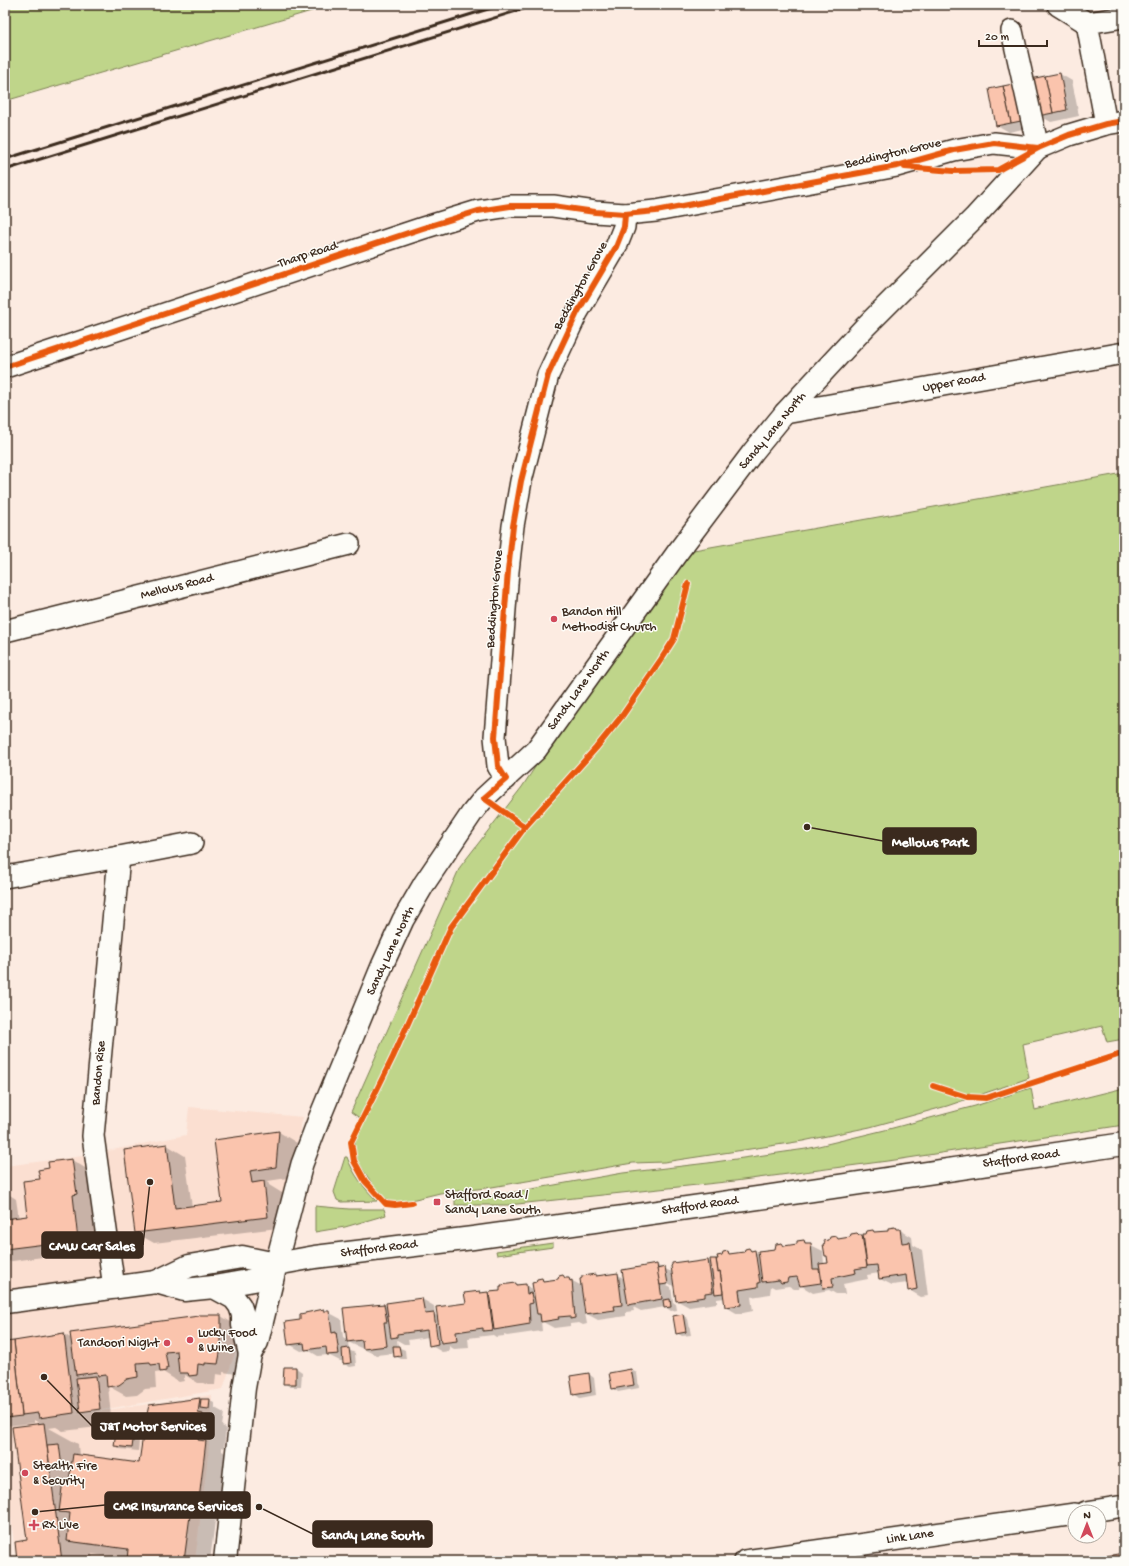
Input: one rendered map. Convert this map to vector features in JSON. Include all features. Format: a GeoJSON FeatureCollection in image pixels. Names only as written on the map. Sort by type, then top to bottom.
{"type":"FeatureCollection","features":[{"type":"Feature","properties":{"kind":"main road","name":"Stafford Road"},"geometry":{"type":"LineString","coordinates":[[5,1302],[156,1282],[189,1266],[242,1258],[276,1264],[315,1257],[473,1238],[765,1197],[1124,1144]]}},
{"type":"Feature","properties":{"kind":"main road","name":"Stafford Road"},"geometry":{"type":"LineString","coordinates":[[156,1282],[184,1290],[214,1287],[254,1280],[276,1264]]}},
{"type":"Feature","properties":{"kind":"main road"},"geometry":{"type":"LineString","coordinates":[[225,1561],[244,1388],[250,1354],[257,1342],[276,1264]]}},
{"type":"Feature","properties":{"kind":"main road"},"geometry":{"type":"LineString","coordinates":[[214,1287],[234,1298],[240,1306],[250,1354]]}},
{"type":"Feature","properties":{"kind":"street"},"geometry":{"type":"LineString","coordinates":[[1058,5],[1087,23],[1124,17]]}},
{"type":"Feature","properties":{"kind":"street"},"geometry":{"type":"LineString","coordinates":[[1087,23],[1115,123]]}},
{"type":"Feature","properties":{"kind":"street"},"geometry":{"type":"LineString","coordinates":[[1012,31],[1038,148]]}},
{"type":"Feature","properties":{"kind":"street","name":"Sandy Lane North"},"geometry":{"type":"LineString","coordinates":[[276,1264],[305,1158],[403,920],[424,884],[472,813],[484,798],[536,750],[677,553],[753,452],[785,413],[865,327],[974,218],[1038,148],[1069,134],[1115,123]]}},
{"type":"Feature","properties":{"kind":"street","name":"Beddington Grove"},"geometry":{"type":"LineString","coordinates":[[506,779],[498,766],[495,737],[508,572],[513,526],[521,481],[548,375],[577,313],[616,246],[624,227],[625,214],[656,211],[897,166],[954,150],[994,142],[1038,148]]}},
{"type":"Feature","properties":{"kind":"street","name":"Tharp Road"},"geometry":{"type":"LineString","coordinates":[[5,367],[478,211],[510,206],[531,205],[625,214]]}},
{"type":"Feature","properties":{"kind":"street","name":"Upper Road"},"geometry":{"type":"LineString","coordinates":[[785,413],[1124,353]]}},
{"type":"Feature","properties":{"kind":"street","name":"Mellows Road"},"geometry":{"type":"LineString","coordinates":[[5,631],[349,544]]}},
{"type":"Feature","properties":{"kind":"street"},"geometry":{"type":"LineString","coordinates":[[5,877],[192,843]]}},
{"type":"Feature","properties":{"kind":"street","name":"Bandon Rise"},"geometry":{"type":"LineString","coordinates":[[114,1288],[94,1136],[119,857]]}},
{"type":"Feature","properties":{"kind":"street"},"geometry":{"type":"LineString","coordinates":[[1107,1509],[1124,1506]]}},
{"type":"Feature","properties":{"kind":"street","name":"Link Lane"},"geometry":{"type":"LineString","coordinates":[[745,1561],[1067,1515]]}},
{"type":"Feature","properties":{"kind":"shaded area"},"geometry":{"type":"Polygon","coordinates":[[[189,1107],[303,1117],[276,1229],[223,1389],[66,1416],[212,1395],[208,1455],[195,1561],[16,1561],[8,1491],[5,1491],[5,1166],[83,1156],[186,1135],[189,1107]]]}},
{"type":"Feature","properties":{"kind":"green space"},"geometry":{"type":"Polygon","coordinates":[[[5,5],[332,5],[5,101],[5,5]]]}},
{"type":"Feature","properties":{"kind":"green space"},"geometry":{"type":"Polygon","coordinates":[[[1124,473],[1124,1039],[1107,1042],[1102,1026],[1023,1044],[1029,1078],[947,1106],[870,1127],[803,1141],[664,1162],[633,1163],[486,1188],[440,1193],[403,1202],[392,1203],[384,1197],[373,1185],[358,1162],[354,1149],[356,1137],[364,1121],[351,1112],[460,867],[522,787],[677,553],[1124,473]]]}},
{"type":"Feature","properties":{"kind":"green space"},"geometry":{"type":"Polygon","coordinates":[[[1031,1088],[1035,1110],[1124,1088],[1124,1125],[895,1160],[735,1181],[508,1205],[455,1205],[455,1199],[492,1196],[623,1173],[806,1149],[975,1106],[1031,1088]]]}},
{"type":"Feature","properties":{"kind":"green space"},"geometry":{"type":"Polygon","coordinates":[[[345,1157],[347,1157],[359,1180],[377,1201],[341,1202],[337,1200],[334,1192],[345,1157]]]}},
{"type":"Feature","properties":{"kind":"green space"},"geometry":{"type":"Polygon","coordinates":[[[315,1206],[349,1209],[384,1209],[386,1215],[345,1227],[315,1232],[315,1206]]]}},
{"type":"Feature","properties":{"kind":"green space"},"geometry":{"type":"Polygon","coordinates":[[[553,1243],[553,1247],[497,1255],[496,1251],[553,1243]]]}},
{"type":"Feature","properties":{"kind":"building"},"geometry":{"type":"Polygon","coordinates":[[[1060,73],[1067,110],[1053,113],[1045,76],[1060,73]]]}},
{"type":"Feature","properties":{"kind":"building"},"geometry":{"type":"Polygon","coordinates":[[[1045,76],[1053,113],[1038,116],[1031,79],[1045,76]]]}},
{"type":"Feature","properties":{"kind":"building"},"geometry":{"type":"Polygon","coordinates":[[[1018,83],[1026,120],[1011,123],[1003,86],[1018,83]]]}},
{"type":"Feature","properties":{"kind":"building"},"geometry":{"type":"Polygon","coordinates":[[[1003,86],[1011,123],[996,126],[989,89],[1003,86]]]}},
{"type":"Feature","properties":{"kind":"building"},"geometry":{"type":"Polygon","coordinates":[[[279,1131],[276,1167],[250,1171],[252,1183],[264,1181],[268,1217],[135,1233],[124,1150],[167,1144],[175,1208],[222,1202],[214,1140],[279,1131]]]}},
{"type":"Feature","properties":{"kind":"building"},"geometry":{"type":"Polygon","coordinates":[[[72,1159],[77,1194],[73,1195],[78,1240],[5,1249],[5,1219],[27,1216],[23,1181],[40,1179],[38,1170],[49,1168],[48,1162],[72,1159]]]}},
{"type":"Feature","properties":{"kind":"building"},"geometry":{"type":"Polygon","coordinates":[[[895,1227],[896,1229],[900,1229],[902,1243],[910,1242],[917,1289],[908,1291],[906,1275],[879,1279],[877,1265],[867,1266],[863,1234],[866,1234],[867,1231],[873,1230],[874,1232],[888,1231],[888,1228],[895,1227]]]}},
{"type":"Feature","properties":{"kind":"building"},"geometry":{"type":"Polygon","coordinates":[[[857,1233],[862,1235],[867,1267],[855,1269],[856,1273],[832,1278],[833,1287],[823,1288],[819,1264],[828,1263],[827,1256],[825,1256],[824,1241],[829,1240],[830,1237],[836,1236],[838,1239],[850,1237],[851,1234],[857,1233]]]}},
{"type":"Feature","properties":{"kind":"building"},"geometry":{"type":"Polygon","coordinates":[[[804,1240],[805,1243],[811,1243],[813,1269],[819,1269],[821,1283],[800,1286],[797,1277],[788,1278],[787,1282],[781,1283],[779,1280],[762,1282],[758,1251],[775,1249],[776,1244],[782,1243],[784,1246],[797,1244],[797,1241],[804,1240]]]}},
{"type":"Feature","properties":{"kind":"building"},"geometry":{"type":"Polygon","coordinates":[[[749,1248],[751,1251],[755,1250],[760,1283],[758,1283],[758,1287],[739,1290],[741,1305],[725,1307],[720,1271],[718,1272],[717,1256],[728,1251],[729,1254],[744,1252],[745,1249],[749,1248]]]}},
{"type":"Feature","properties":{"kind":"building"},"geometry":{"type":"Polygon","coordinates":[[[710,1259],[716,1259],[718,1272],[720,1271],[723,1293],[715,1294],[710,1259]]]}},
{"type":"Feature","properties":{"kind":"building"},"geometry":{"type":"Polygon","coordinates":[[[708,1260],[713,1292],[705,1293],[705,1297],[676,1301],[671,1266],[672,1263],[687,1261],[687,1263],[708,1260]]]}},
{"type":"Feature","properties":{"kind":"building"},"geometry":{"type":"Polygon","coordinates":[[[657,1264],[662,1299],[628,1305],[622,1270],[657,1264]]]}},
{"type":"Feature","properties":{"kind":"building"},"geometry":{"type":"Polygon","coordinates":[[[665,1267],[668,1284],[660,1285],[657,1269],[665,1267]]]}},
{"type":"Feature","properties":{"kind":"building"},"geometry":{"type":"Polygon","coordinates":[[[618,1273],[622,1305],[614,1306],[615,1310],[585,1314],[580,1279],[582,1276],[618,1273]]]}},
{"type":"Feature","properties":{"kind":"building"},"geometry":{"type":"Polygon","coordinates":[[[563,1275],[565,1278],[569,1278],[570,1281],[572,1280],[575,1318],[570,1319],[570,1316],[558,1317],[559,1319],[541,1322],[540,1314],[537,1314],[532,1283],[536,1282],[537,1279],[542,1278],[543,1281],[558,1279],[559,1276],[563,1275]]]}},
{"type":"Feature","properties":{"kind":"building"},"geometry":{"type":"Polygon","coordinates":[[[516,1283],[516,1285],[526,1284],[527,1294],[531,1293],[533,1303],[529,1304],[530,1324],[494,1330],[489,1292],[500,1291],[500,1287],[502,1287],[501,1285],[516,1283]]]}},
{"type":"Feature","properties":{"kind":"building"},"geometry":{"type":"Polygon","coordinates":[[[480,1291],[480,1293],[488,1292],[493,1330],[483,1331],[483,1328],[456,1332],[457,1341],[441,1343],[436,1307],[466,1303],[464,1293],[480,1291]]]}},
{"type":"Feature","properties":{"kind":"building"},"geometry":{"type":"Polygon","coordinates":[[[422,1298],[425,1314],[434,1313],[438,1344],[429,1346],[427,1330],[397,1334],[397,1337],[391,1338],[386,1303],[422,1298]]]}},
{"type":"Feature","properties":{"kind":"building"},"geometry":{"type":"Polygon","coordinates":[[[670,1299],[671,1307],[664,1308],[663,1300],[670,1299]]]}},
{"type":"Feature","properties":{"kind":"building"},"geometry":{"type":"Polygon","coordinates":[[[384,1304],[387,1322],[384,1322],[387,1346],[363,1349],[362,1340],[347,1342],[343,1308],[384,1304]]]}},
{"type":"Feature","properties":{"kind":"building"},"geometry":{"type":"Polygon","coordinates":[[[324,1309],[324,1311],[329,1311],[332,1333],[336,1332],[339,1354],[327,1355],[326,1347],[305,1350],[304,1343],[288,1345],[285,1322],[300,1320],[300,1314],[324,1309]]]}},
{"type":"Feature","properties":{"kind":"building"},"geometry":{"type":"Polygon","coordinates":[[[683,1314],[686,1332],[676,1334],[673,1316],[683,1314]]]}},
{"type":"Feature","properties":{"kind":"building"},"geometry":{"type":"Polygon","coordinates":[[[199,1315],[221,1315],[221,1348],[218,1364],[198,1364],[197,1375],[189,1376],[188,1373],[179,1373],[177,1351],[165,1352],[168,1368],[166,1368],[166,1371],[160,1372],[159,1364],[151,1365],[150,1362],[137,1363],[138,1377],[127,1379],[119,1385],[107,1387],[106,1375],[98,1376],[97,1372],[76,1375],[70,1333],[199,1315]]]}},
{"type":"Feature","properties":{"kind":"building"},"geometry":{"type":"Polygon","coordinates":[[[64,1333],[74,1413],[39,1418],[38,1413],[22,1415],[14,1341],[64,1333]]]}},
{"type":"Feature","properties":{"kind":"building"},"geometry":{"type":"Polygon","coordinates":[[[14,1341],[22,1416],[5,1418],[5,1342],[14,1341]]]}},
{"type":"Feature","properties":{"kind":"building"},"geometry":{"type":"Polygon","coordinates":[[[393,1346],[399,1346],[401,1356],[394,1357],[393,1346]]]}},
{"type":"Feature","properties":{"kind":"building"},"geometry":{"type":"Polygon","coordinates":[[[349,1348],[351,1363],[343,1364],[342,1349],[349,1348]]]}},
{"type":"Feature","properties":{"kind":"building"},"geometry":{"type":"Polygon","coordinates":[[[284,1367],[296,1367],[296,1384],[283,1384],[284,1367]]]}},
{"type":"Feature","properties":{"kind":"building"},"geometry":{"type":"Polygon","coordinates":[[[631,1369],[634,1385],[612,1389],[609,1373],[631,1369]]]}},
{"type":"Feature","properties":{"kind":"building"},"geometry":{"type":"Polygon","coordinates":[[[589,1373],[591,1392],[573,1395],[570,1376],[589,1373]]]}},
{"type":"Feature","properties":{"kind":"building"},"geometry":{"type":"Polygon","coordinates":[[[96,1376],[100,1409],[80,1412],[76,1378],[96,1376]]]}},
{"type":"Feature","properties":{"kind":"building"},"geometry":{"type":"Polygon","coordinates":[[[200,1398],[198,1413],[203,1414],[198,1440],[206,1441],[198,1508],[191,1508],[184,1561],[127,1561],[128,1549],[67,1541],[70,1513],[59,1512],[63,1480],[69,1481],[73,1454],[139,1463],[146,1414],[149,1405],[200,1398]]]}},
{"type":"Feature","properties":{"kind":"building"},"geometry":{"type":"Polygon","coordinates":[[[201,1399],[210,1399],[209,1409],[200,1408],[201,1399]]]}},
{"type":"Feature","properties":{"kind":"building"},"geometry":{"type":"Polygon","coordinates":[[[118,1415],[136,1417],[132,1448],[114,1446],[118,1415]]]}},
{"type":"Feature","properties":{"kind":"building"},"geometry":{"type":"Polygon","coordinates":[[[44,1423],[62,1561],[17,1561],[15,1542],[27,1540],[12,1427],[44,1423]]]}},
{"type":"Feature","properties":{"kind":"building"},"geometry":{"type":"Polygon","coordinates":[[[59,1444],[62,1467],[50,1468],[47,1445],[59,1444]]]}},
{"type":"Feature","properties":{"kind":"building"},"geometry":{"type":"Polygon","coordinates":[[[1124,1553],[1124,1561],[1082,1560],[1124,1553]]]}},
{"type":"Feature","properties":{"kind":"railway"},"geometry":{"type":"LineString","coordinates":[[5,159],[501,5]]}},
{"type":"Feature","properties":{"kind":"railway"},"geometry":{"type":"LineString","coordinates":[[5,170],[536,5]]}},
{"type":"Feature","properties":{"kind":"cycle path"},"geometry":{"type":"LineString","coordinates":[[905,167],[953,171],[998,170],[1038,148],[1069,135],[1106,124],[1124,121]]}},
{"type":"Feature","properties":{"kind":"cycle path"},"geometry":{"type":"LineString","coordinates":[[5,367],[478,211],[510,206],[553,206],[595,212],[625,214],[656,211],[897,166],[954,150],[994,143],[1038,148]]}},
{"type":"Feature","properties":{"kind":"cycle path"},"geometry":{"type":"LineString","coordinates":[[525,827],[484,798],[506,779],[498,766],[495,737],[513,526],[521,481],[548,375],[577,313],[616,247],[624,227],[625,214]]}},
{"type":"Feature","properties":{"kind":"cycle path"},"geometry":{"type":"LineString","coordinates":[[412,1203],[395,1205],[386,1204],[365,1181],[354,1161],[351,1142],[393,1057],[451,927],[525,827],[596,748],[622,716],[674,639],[688,584]]}},
{"type":"Feature","properties":{"kind":"cycle path"},"geometry":{"type":"LineString","coordinates":[[933,1086],[967,1097],[986,1098],[1124,1053]]}},
{"type":"Feature","properties":{"kind":"place","name":"Bandon Hill Methodist Church"},"geometry":{"type":"Point","coordinates":[554,619]}},
{"type":"Feature","properties":{"kind":"place","name":"Mellows Park"},"geometry":{"type":"Point","coordinates":[807,827]}},
{"type":"Feature","properties":{"kind":"place","name":"CMW Car Sales"},"geometry":{"type":"Point","coordinates":[150,1182]}},
{"type":"Feature","properties":{"kind":"place","name":"Stafford Road / Sandy Lane South"},"geometry":{"type":"Point","coordinates":[437,1202]}},
{"type":"Feature","properties":{"kind":"place","name":"Lucky Food & Wine"},"geometry":{"type":"Point","coordinates":[190,1340]}},
{"type":"Feature","properties":{"kind":"place","name":"Tandoori Night"},"geometry":{"type":"Point","coordinates":[167,1343]}},
{"type":"Feature","properties":{"kind":"place","name":"J&T Motor Services"},"geometry":{"type":"Point","coordinates":[44,1377]}},
{"type":"Feature","properties":{"kind":"place","name":"Stealth Fire & Security"},"geometry":{"type":"Point","coordinates":[25,1473]}},
{"type":"Feature","properties":{"kind":"place","name":"Sandy Lane South"},"geometry":{"type":"Point","coordinates":[259,1507]}},
{"type":"Feature","properties":{"kind":"place","name":"CMR Insurance Services"},"geometry":{"type":"Point","coordinates":[35,1512]}},
{"type":"Feature","properties":{"kind":"place","name":"RX Live"},"geometry":{"type":"Point","coordinates":[34,1525]}}]}
